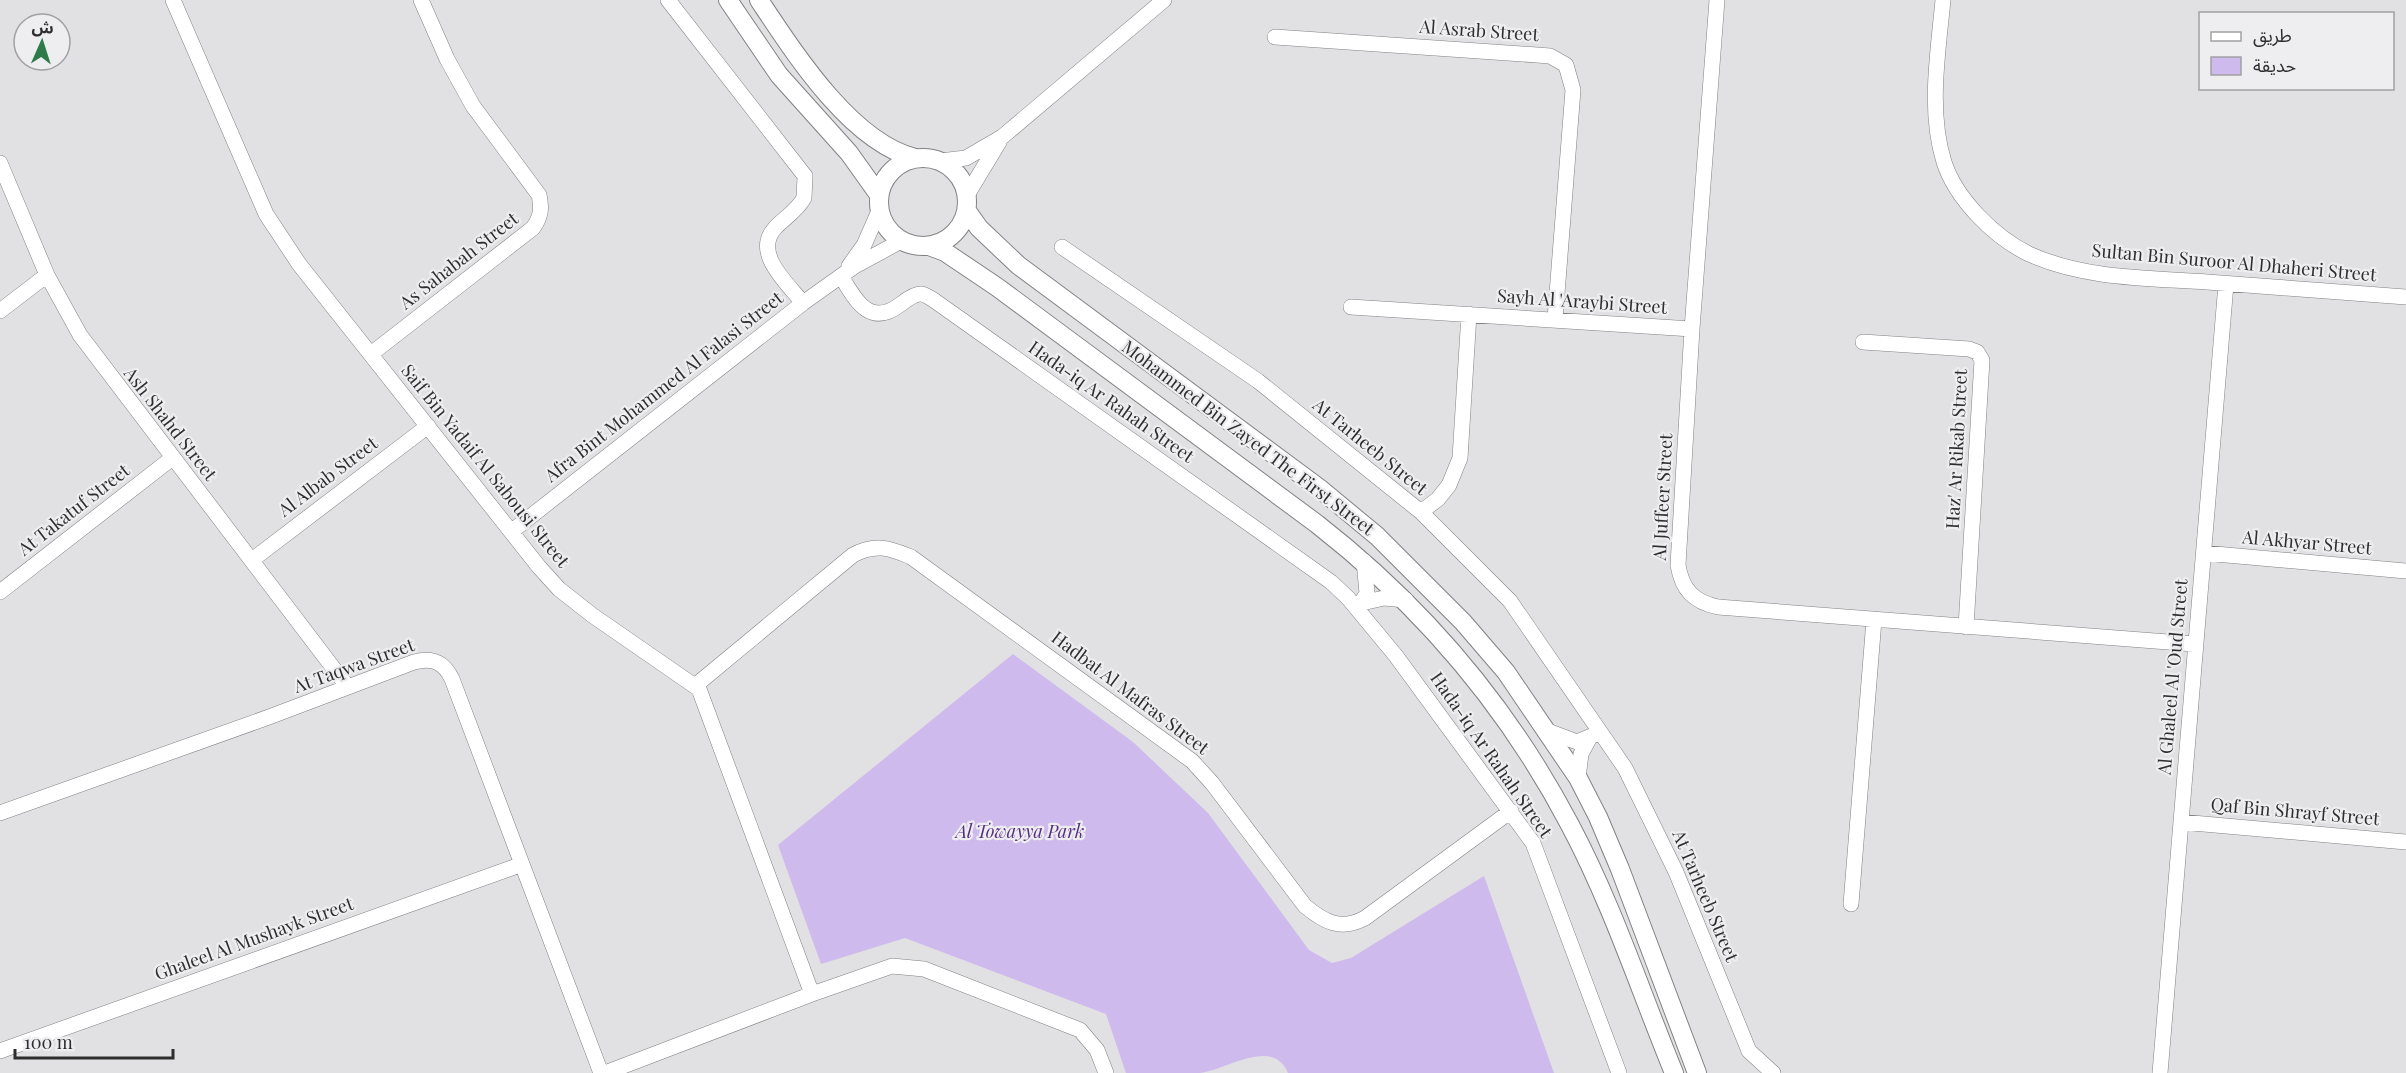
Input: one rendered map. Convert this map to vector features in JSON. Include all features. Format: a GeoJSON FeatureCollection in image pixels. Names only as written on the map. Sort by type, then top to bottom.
{"type":"FeatureCollection","features":[{"type":"Feature","properties":{"kind":"main road"},"geometry":{"type":"LineString","coordinates":[[728,0],[779,75],[849,153],[879,203],[884,223],[901,241],[929,246],[954,234],[962,223],[967,203],[958,175],[940,161],[896,153],[854,123],[800,58],[759,0]]}},
{"type":"Feature","properties":{"kind":"main road"},"geometry":{"type":"LineString","coordinates":[[879,203],[883,182],[891,171],[915,158]]}},
{"type":"Feature","properties":{"kind":"main road","name":"Mohammed Bin Zayed The First Street"},"geometry":{"type":"LineString","coordinates":[[967,203],[986,236],[1018,265],[1319,488],[1377,536],[1463,622],[1506,672],[1578,778],[1620,869],[1696,1073]]}},
{"type":"Feature","properties":{"kind":"main road","name":"Mohammed Bin Zayed The First Street"},"geometry":{"type":"LineString","coordinates":[[929,246],[958,260],[998,287],[1364,561],[1406,600],[1461,662],[1492,702],[1552,793],[1599,886],[1674,1073]]}},
{"type":"Feature","properties":{"kind":"main road"},"geometry":{"type":"LineString","coordinates":[[1672,1006],[1703,1073]]}},
{"type":"Feature","properties":{"kind":"main road"},"geometry":{"type":"LineString","coordinates":[[1649,1011],[1666,1073]]}},
{"type":"Feature","properties":{"kind":"street","name":"Saif Bin Yadaif Al Sabousi Street"},"geometry":{"type":"LineString","coordinates":[[173,0],[266,214],[299,264],[559,589],[630,642],[696,685]]}},
{"type":"Feature","properties":{"kind":"street","name":"As Sahabah Street"},"geometry":{"type":"LineString","coordinates":[[371,354],[533,228],[539,220],[542,206],[539,195],[483,121],[464,91],[421,0]]}},
{"type":"Feature","properties":{"kind":"street"},"geometry":{"type":"LineString","coordinates":[[668,0],[804,176],[804,198],[772,231],[767,246],[773,265],[803,303]]}},
{"type":"Feature","properties":{"kind":"street"},"geometry":{"type":"LineString","coordinates":[[940,161],[966,158],[1002,137],[1164,0]]}},
{"type":"Feature","properties":{"kind":"street","name":"Al Juffeer Street"},"geometry":{"type":"LineString","coordinates":[[1717,0],[1692,329],[1678,565],[1680,579],[1687,590],[1704,604],[1718,607],[2194,644]]}},
{"type":"Feature","properties":{"kind":"street","name":"Sultan Bin Suroor Al Dhaheri Street"},"geometry":{"type":"LineString","coordinates":[[1943,0],[1936,83],[1937,136],[1945,165],[1958,189],[1976,214],[2028,253],[2061,265],[2120,276],[2406,297]]}},
{"type":"Feature","properties":{"kind":"street","name":"Al Asrab Street"},"geometry":{"type":"LineString","coordinates":[[1275,37],[1537,55],[1550,57],[1566,65],[1573,90],[1555,319]]}},
{"type":"Feature","properties":{"kind":"street"},"geometry":{"type":"LineString","coordinates":[[967,203],[1002,137]]}},
{"type":"Feature","properties":{"kind":"street","name":"Ash Shahd Street"},"geometry":{"type":"LineString","coordinates":[[0,163],[47,275],[80,335],[171,459],[252,560],[347,687]]}},
{"type":"Feature","properties":{"kind":"street","name":"Afra Bint Mohammed Al Falasi Street"},"geometry":{"type":"LineString","coordinates":[[841,276],[864,245],[879,203]]}},
{"type":"Feature","properties":{"kind":"street","name":"Afra Bint Mohammed Al Falasi Street"},"geometry":{"type":"LineString","coordinates":[[512,531],[803,303],[841,276],[901,241]]}},
{"type":"Feature","properties":{"kind":"street","name":"At Tarheeb Street"},"geometry":{"type":"LineString","coordinates":[[1062,247],[1258,381],[1421,512],[1510,601],[1594,736],[1625,768],[1671,862],[1749,1051],[1773,1073]]}},
{"type":"Feature","properties":{"kind":"street"},"geometry":{"type":"LineString","coordinates":[[0,311],[47,275]]}},
{"type":"Feature","properties":{"kind":"street","name":"Hada-iq Ar Rahah Street"},"geometry":{"type":"LineString","coordinates":[[841,276],[863,309],[874,314],[888,313],[914,296],[922,294],[935,301],[1331,582],[1360,606],[1533,843],[1619,1073]]}},
{"type":"Feature","properties":{"kind":"street","name":"Al Ghaleel Al 'Oud Street"},"geometry":{"type":"LineString","coordinates":[[2160,1073],[2194,644],[2204,553],[2226,284]]}},
{"type":"Feature","properties":{"kind":"street","name":"Sayh Al 'Araybi Street"},"geometry":{"type":"LineString","coordinates":[[1351,306],[1692,329]]}},
{"type":"Feature","properties":{"kind":"street"},"geometry":{"type":"LineString","coordinates":[[1421,512],[1438,499],[1449,485],[1460,458],[1469,314]]}},
{"type":"Feature","properties":{"kind":"street","name":"Haz' Ar Rikab Street"},"geometry":{"type":"LineString","coordinates":[[1863,342],[1969,349],[1977,352],[1982,360],[1966,627]]}},
{"type":"Feature","properties":{"kind":"street","name":"Al Albab Street"},"geometry":{"type":"LineString","coordinates":[[252,560],[428,426]]}},
{"type":"Feature","properties":{"kind":"street","name":"At Takatuf Street"},"geometry":{"type":"LineString","coordinates":[[0,592],[171,459]]}},
{"type":"Feature","properties":{"kind":"street","name":"Hadbat Al Mafras Street"},"geometry":{"type":"LineString","coordinates":[[696,685],[854,555],[864,549],[883,547],[911,557],[1192,761],[1212,783],[1305,906],[1323,921],[1347,925],[1365,918],[1511,811]]}},
{"type":"Feature","properties":{"kind":"street","name":"Al Akhyar Street"},"geometry":{"type":"LineString","coordinates":[[2204,553],[2406,572]]}},
{"type":"Feature","properties":{"kind":"street"},"geometry":{"type":"LineString","coordinates":[[1360,606],[1366,593],[1364,561]]}},
{"type":"Feature","properties":{"kind":"street"},"geometry":{"type":"LineString","coordinates":[[1360,606],[1384,598],[1406,600]]}},
{"type":"Feature","properties":{"kind":"street"},"geometry":{"type":"LineString","coordinates":[[1851,904],[1874,620]]}},
{"type":"Feature","properties":{"kind":"street","name":"At Taqwa Street"},"geometry":{"type":"LineString","coordinates":[[0,813],[426,659],[438,662],[447,669],[520,865],[603,1073]]}},
{"type":"Feature","properties":{"kind":"street"},"geometry":{"type":"LineString","coordinates":[[696,685],[711,719],[812,994]]}},
{"type":"Feature","properties":{"kind":"street"},"geometry":{"type":"LineString","coordinates":[[1545,730],[1569,741],[1577,742],[1594,736]]}},
{"type":"Feature","properties":{"kind":"street"},"geometry":{"type":"LineString","coordinates":[[1578,778],[1581,754],[1594,736]]}},
{"type":"Feature","properties":{"kind":"street","name":"Qaf Bin Shrayf Street"},"geometry":{"type":"LineString","coordinates":[[2181,822],[2406,842]]}},
{"type":"Feature","properties":{"kind":"street","name":"Ghaleel Al Mushayk Street"},"geometry":{"type":"LineString","coordinates":[[0,1051],[520,865]]}},
{"type":"Feature","properties":{"kind":"street"},"geometry":{"type":"LineString","coordinates":[[603,1073],[892,966],[924,969],[1080,1030],[1098,1050],[1106,1073]]}},
{"type":"Feature","properties":{"kind":"green space","name":"Al Towayya Park"},"geometry":{"type":"Polygon","coordinates":[[[1013,654],[1133,742],[1208,813],[1309,950],[1332,963],[1351,958],[1484,876],[1554,1073],[1288,1073],[1281,1062],[1271,1057],[1260,1056],[1200,1073],[1126,1073],[1106,1014],[905,938],[821,964],[778,845],[1013,654]]]}}]}
